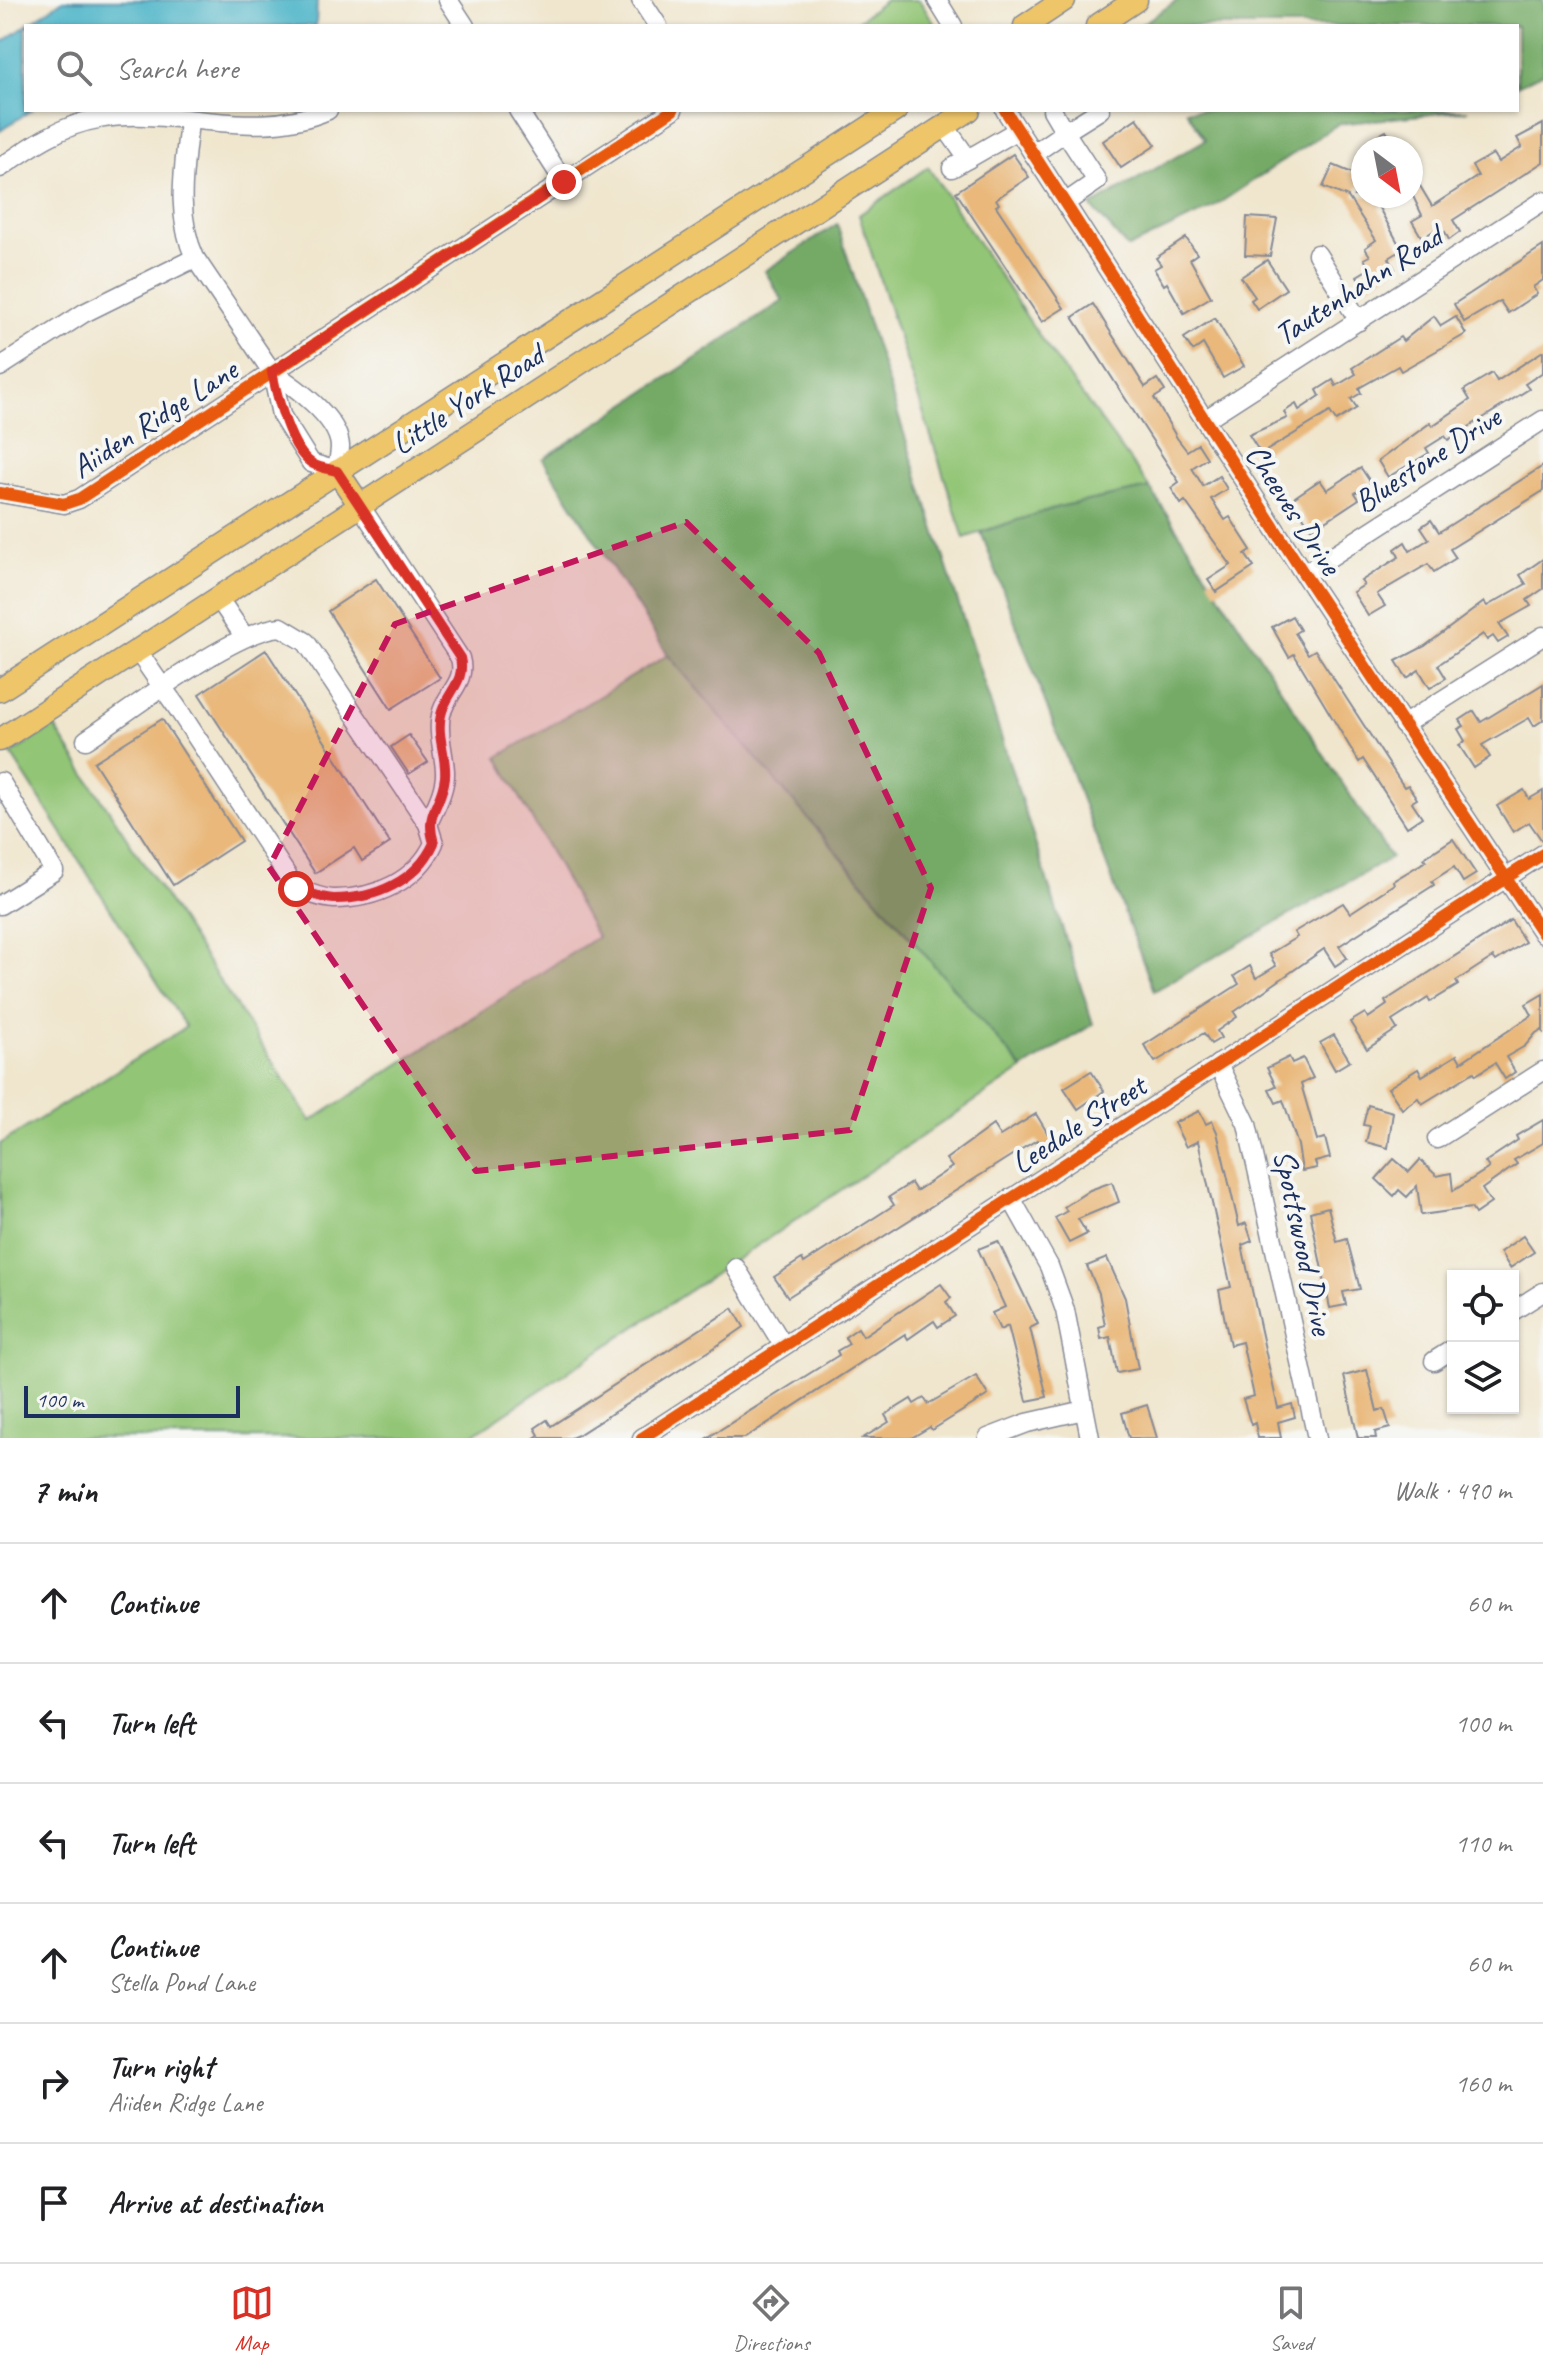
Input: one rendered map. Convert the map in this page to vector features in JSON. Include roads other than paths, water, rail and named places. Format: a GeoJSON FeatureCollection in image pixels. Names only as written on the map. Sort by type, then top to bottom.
{"type":"FeatureCollection","features":[{"type":"Feature","properties":{"kind":"main road"},"geometry":{"type":"LineString","coordinates":[[1028,24],[1064,0]]}},
{"type":"Feature","properties":{"kind":"main road"},"geometry":{"type":"LineString","coordinates":[[1100,24],[1136,0]]}},
{"type":"Feature","properties":{"kind":"main road","name":"Little York Road"},"geometry":{"type":"LineString","coordinates":[[0,690],[893,112]]}},
{"type":"Feature","properties":{"kind":"main road","name":"Little York Road"},"geometry":{"type":"LineString","coordinates":[[0,740],[966,112]]}},
{"type":"Feature","properties":{"kind":"main road"},"geometry":{"type":"LineString","coordinates":[[337,471],[361,507]]}},
{"type":"Feature","properties":{"kind":"street"},"geometry":{"type":"LineString","coordinates":[[448,0],[463,24]]}},
{"type":"Feature","properties":{"kind":"street"},"geometry":{"type":"LineString","coordinates":[[641,0],[657,24]]}},
{"type":"Feature","properties":{"kind":"street"},"geometry":{"type":"LineString","coordinates":[[937,0],[952,24]]}},
{"type":"Feature","properties":{"kind":"street"},"geometry":{"type":"LineString","coordinates":[[0,168],[58,131],[96,119],[133,116],[254,126],[291,122],[322,112]]}},
{"type":"Feature","properties":{"kind":"street"},"geometry":{"type":"LineString","coordinates":[[519,112],[564,182]]}},
{"type":"Feature","properties":{"kind":"street","name":"Aiiden Ridge Lane"},"geometry":{"type":"LineString","coordinates":[[0,493],[64,504],[79,499],[670,112]]}},
{"type":"Feature","properties":{"kind":"street","name":"Cheeves Drive"},"geometry":{"type":"LineString","coordinates":[[1006,112],[1304,574],[1543,934]]}},
{"type":"Feature","properties":{"kind":"street"},"geometry":{"type":"LineString","coordinates":[[1053,112],[1097,181],[1065,203]]}},
{"type":"Feature","properties":{"kind":"street"},"geometry":{"type":"LineString","coordinates":[[1033,154],[1097,112]]}},
{"type":"Feature","properties":{"kind":"street"},"geometry":{"type":"LineString","coordinates":[[189,122],[182,219],[195,258],[272,372],[281,415],[299,445],[311,463],[337,471],[340,443],[329,425],[310,397],[272,372]]}},
{"type":"Feature","properties":{"kind":"street"},"geometry":{"type":"LineString","coordinates":[[944,125],[960,164],[1018,130]]}},
{"type":"Feature","properties":{"kind":"street","name":"Tautenhahn Road"},"geometry":{"type":"LineString","coordinates":[[1206,419],[1543,201]]}},
{"type":"Feature","properties":{"kind":"street"},"geometry":{"type":"LineString","coordinates":[[1317,254],[1359,321]]}},
{"type":"Feature","properties":{"kind":"street"},"geometry":{"type":"LineString","coordinates":[[0,367],[84,313],[195,258]]}},
{"type":"Feature","properties":{"kind":"street","name":"Bluestone Drive"},"geometry":{"type":"LineString","coordinates":[[1304,574],[1543,420]]}},
{"type":"Feature","properties":{"kind":"street"},"geometry":{"type":"LineString","coordinates":[[299,445],[329,425]]}},
{"type":"Feature","properties":{"kind":"street"},"geometry":{"type":"LineString","coordinates":[[361,507],[460,658],[461,681],[442,710],[439,726],[445,774],[428,824]]}},
{"type":"Feature","properties":{"kind":"street"},"geometry":{"type":"LineString","coordinates":[[219,599],[244,636]]}},
{"type":"Feature","properties":{"kind":"street"},"geometry":{"type":"LineString","coordinates":[[86,740],[163,689],[244,636],[281,627],[306,642],[428,824],[434,843],[425,864],[400,882],[371,894],[332,899],[296,889],[163,689],[138,651]]}},
{"type":"Feature","properties":{"kind":"street"},"geometry":{"type":"LineString","coordinates":[[1403,725],[1543,636]]}},
{"type":"Feature","properties":{"kind":"street"},"geometry":{"type":"LineString","coordinates":[[0,782],[54,871],[0,905]]}},
{"type":"Feature","properties":{"kind":"street","name":"Leedale Street"},"geometry":{"type":"LineString","coordinates":[[642,1438],[1543,854]]}},
{"type":"Feature","properties":{"kind":"street","name":"Spottswood Drive"},"geometry":{"type":"LineString","coordinates":[[1218,1064],[1247,1124],[1317,1438]]}},
{"type":"Feature","properties":{"kind":"street"},"geometry":{"type":"LineString","coordinates":[[1437,1139],[1543,1071]]}},
{"type":"Feature","properties":{"kind":"street"},"geometry":{"type":"LineString","coordinates":[[1011,1198],[1049,1266],[1065,1310],[1090,1438]]}},
{"type":"Feature","properties":{"kind":"street"},"geometry":{"type":"LineString","coordinates":[[736,1268],[783,1345]]}},
{"type":"Feature","properties":{"kind":"street"},"geometry":{"type":"LineString","coordinates":[[1519,1307],[1543,1292]]}},
{"type":"Feature","properties":{"kind":"street"},"geometry":{"type":"LineString","coordinates":[[1434,1361],[1447,1353]]}},
{"type":"Feature","properties":{"kind":"street"},"geometry":{"type":"LineString","coordinates":[[988,1438],[1027,1423],[1084,1410]]}},
{"type":"Feature","properties":{"kind":"water"},"geometry":{"type":"Polygon","coordinates":[[[63,0],[317,0],[316,24],[29,24],[63,0]]]}},
{"type":"Feature","properties":{"kind":"water"},"geometry":{"type":"Polygon","coordinates":[[[24,27],[24,112],[28,112],[0,131],[0,44],[24,27]]]}}]}
